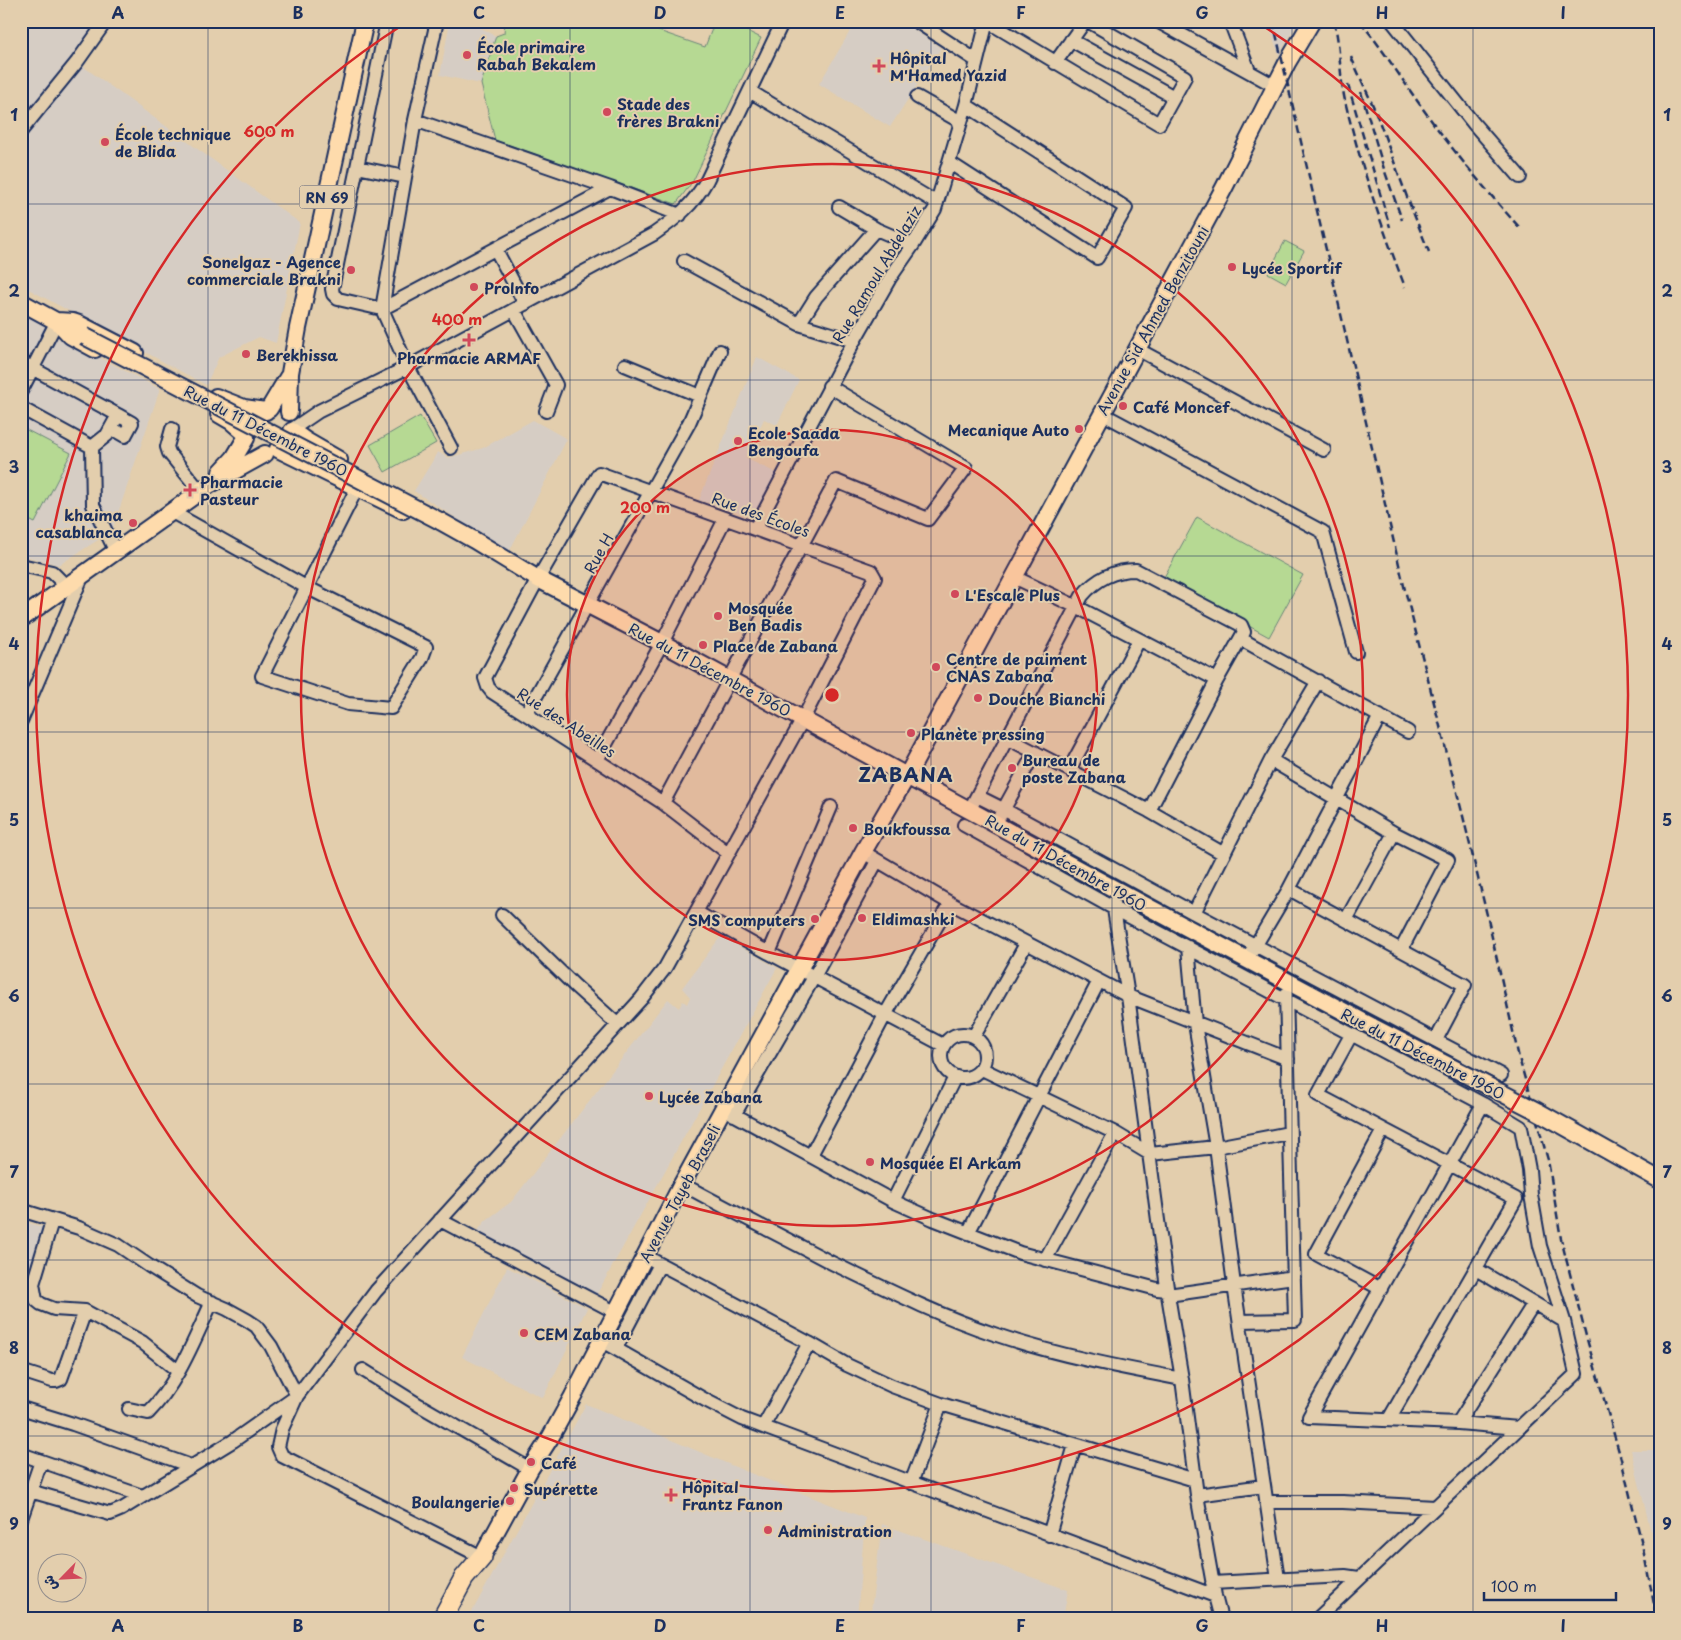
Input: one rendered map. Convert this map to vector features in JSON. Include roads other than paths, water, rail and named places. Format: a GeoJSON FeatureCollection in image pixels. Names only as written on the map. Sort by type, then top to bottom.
{"type":"FeatureCollection","features":[{"type":"Feature","properties":{"kind":"highway"},"geometry":{"type":"LineString","coordinates":[[442,1619],[464,1578],[482,1557]]}},
{"type":"Feature","properties":{"kind":"highway"},"geometry":{"type":"LineString","coordinates":[[450,1619],[482,1557]]}},
{"type":"Feature","properties":{"kind":"main road","name":"RN 69"},"geometry":{"type":"LineString","coordinates":[[290,373],[298,328],[365,21]]}},
{"type":"Feature","properties":{"kind":"main road","name":"Avenue Sid Ahmed Benzitouni"},"geometry":{"type":"LineString","coordinates":[[907,776],[1224,188],[1287,62],[1312,21]]}},
{"type":"Feature","properties":{"kind":"main road","name":"Rue du 11 Décembre 1960"},"geometry":{"type":"LineString","coordinates":[[21,302],[440,521],[538,579],[662,643],[907,776],[974,803],[999,816],[1109,886],[1537,1112],[1660,1180]]}},
{"type":"Feature","properties":{"kind":"main road","name":"Rue du 11 Décembre 1960"},"geometry":{"type":"LineString","coordinates":[[57,321],[79,324],[224,401],[244,408],[268,410]]}},
{"type":"Feature","properties":{"kind":"main road","name":"Rue du 11 Décembre 1960"},"geometry":{"type":"LineString","coordinates":[[57,321],[71,336],[232,421],[246,436]]}},
{"type":"Feature","properties":{"kind":"main road"},"geometry":{"type":"LineString","coordinates":[[268,410],[290,373]]}},
{"type":"Feature","properties":{"kind":"main road"},"geometry":{"type":"LineString","coordinates":[[204,488],[285,443],[292,422],[290,373]]}},
{"type":"Feature","properties":{"kind":"main road"},"geometry":{"type":"LineString","coordinates":[[21,619],[204,488],[234,458],[256,418],[268,410],[280,408],[292,422]]}},
{"type":"Feature","properties":{"kind":"main road","name":"Rue du 11 Décembre 1960"},"geometry":{"type":"LineString","coordinates":[[292,422],[306,441],[444,516],[474,540]]}},
{"type":"Feature","properties":{"kind":"main road"},"geometry":{"type":"LineString","coordinates":[[246,436],[246,443],[255,454],[272,451]]}},
{"type":"Feature","properties":{"kind":"main road","name":"Rue du 11 Décembre 1960"},"geometry":{"type":"LineString","coordinates":[[272,451],[438,528],[474,540]]}},
{"type":"Feature","properties":{"kind":"main road","name":"Avenue Tayeb Braseli"},"geometry":{"type":"LineString","coordinates":[[482,1557],[530,1469],[609,1345],[617,1313],[682,1184],[729,1112],[807,973],[870,857],[907,776]]}},
{"type":"Feature","properties":{"kind":"street"},"geometry":{"type":"LineString","coordinates":[[21,131],[77,62],[106,21]]}},
{"type":"Feature","properties":{"kind":"street"},"geometry":{"type":"LineString","coordinates":[[387,21],[332,289],[333,294],[338,299],[382,309],[610,188]]}},
{"type":"Feature","properties":{"kind":"street"},"geometry":{"type":"LineString","coordinates":[[437,21],[415,120],[382,309],[408,367],[451,448]]}},
{"type":"Feature","properties":{"kind":"street"},"geometry":{"type":"LineString","coordinates":[[292,422],[319,411],[408,367],[654,234],[680,215],[700,193],[784,21]]}},
{"type":"Feature","properties":{"kind":"street"},"geometry":{"type":"LineString","coordinates":[[916,21],[977,61]]}},
{"type":"Feature","properties":{"kind":"street"},"geometry":{"type":"LineString","coordinates":[[987,21],[1055,63],[1159,124],[1185,78],[1086,21],[1055,63]]}},
{"type":"Feature","properties":{"kind":"street","name":"Rue Ramoul Abdelaziz"},"geometry":{"type":"LineString","coordinates":[[755,529],[854,341],[890,278],[932,216],[950,163],[987,21]]}},
{"type":"Feature","properties":{"kind":"street"},"geometry":{"type":"LineString","coordinates":[[1157,21],[1275,86]]}},
{"type":"Feature","properties":{"kind":"street"},"geometry":{"type":"LineString","coordinates":[[1230,21],[1249,71]]}},
{"type":"Feature","properties":{"kind":"street"},"geometry":{"type":"LineString","coordinates":[[1392,21],[1474,124],[1520,177]]}},
{"type":"Feature","properties":{"kind":"street"},"geometry":{"type":"LineString","coordinates":[[1071,40],[1174,97]]}},
{"type":"Feature","properties":{"kind":"street"},"geometry":{"type":"LineString","coordinates":[[750,92],[937,203]]}},
{"type":"Feature","properties":{"kind":"street"},"geometry":{"type":"LineString","coordinates":[[917,97],[961,122]]}},
{"type":"Feature","properties":{"kind":"street"},"geometry":{"type":"LineString","coordinates":[[950,163],[1097,258],[1126,208],[966,105]]}},
{"type":"Feature","properties":{"kind":"street"},"geometry":{"type":"LineString","coordinates":[[415,120],[610,188],[680,215]]}},
{"type":"Feature","properties":{"kind":"street"},"geometry":{"type":"LineString","coordinates":[[357,167],[405,177]]}},
{"type":"Feature","properties":{"kind":"street"},"geometry":{"type":"LineString","coordinates":[[839,207],[876,229],[914,245]]}},
{"type":"Feature","properties":{"kind":"street"},"geometry":{"type":"LineString","coordinates":[[799,324],[816,297],[876,229]]}},
{"type":"Feature","properties":{"kind":"street"},"geometry":{"type":"LineString","coordinates":[[496,250],[519,307],[556,385],[546,411]]}},
{"type":"Feature","properties":{"kind":"street"},"geometry":{"type":"LineString","coordinates":[[684,260],[799,324],[854,341]]}},
{"type":"Feature","properties":{"kind":"street"},"geometry":{"type":"LineString","coordinates":[[21,391],[27,365],[57,321]]}},
{"type":"Feature","properties":{"kind":"street"},"geometry":{"type":"LineString","coordinates":[[1137,350],[1324,450]]}},
{"type":"Feature","properties":{"kind":"street","name":"Rue H"},"geometry":{"type":"LineString","coordinates":[[526,714],[689,422],[720,351]]}},
{"type":"Feature","properties":{"kind":"street"},"geometry":{"type":"LineString","coordinates":[[27,365],[132,423],[125,436],[111,428],[107,436],[92,446]]}},
{"type":"Feature","properties":{"kind":"street"},"geometry":{"type":"LineString","coordinates":[[625,365],[700,396]]}},
{"type":"Feature","properties":{"kind":"street"},"geometry":{"type":"LineString","coordinates":[[663,803],[836,481],[928,520],[966,468],[829,386]]}},
{"type":"Feature","properties":{"kind":"street"},"geometry":{"type":"LineString","coordinates":[[21,408],[92,446]]}},
{"type":"Feature","properties":{"kind":"street"},"geometry":{"type":"LineString","coordinates":[[1101,413],[1323,532],[1356,652]]}},
{"type":"Feature","properties":{"kind":"street"},"geometry":{"type":"LineString","coordinates":[[172,429],[167,447],[169,453],[204,488]]}},
{"type":"Feature","properties":{"kind":"street"},"geometry":{"type":"LineString","coordinates":[[92,446],[93,505],[116,552]]}},
{"type":"Feature","properties":{"kind":"street","name":"Rue des Écoles"},"geometry":{"type":"LineString","coordinates":[[538,579],[599,473],[870,572],[875,578],[803,719]]}},
{"type":"Feature","properties":{"kind":"street"},"geometry":{"type":"LineString","coordinates":[[172,512],[306,587],[426,647],[422,658],[391,708],[348,704],[262,676],[306,587],[353,496]]}},
{"type":"Feature","properties":{"kind":"street"},"geometry":{"type":"LineString","coordinates":[[596,760],[662,643],[725,519]]}},
{"type":"Feature","properties":{"kind":"street"},"geometry":{"type":"LineString","coordinates":[[21,565],[52,572],[68,587]]}},
{"type":"Feature","properties":{"kind":"street"},"geometry":{"type":"LineString","coordinates":[[974,803],[1087,590],[1099,580],[1115,572],[1136,570],[1241,625],[1244,632],[1149,811]]}},
{"type":"Feature","properties":{"kind":"street"},"geometry":{"type":"LineString","coordinates":[[21,720],[82,577]]}},
{"type":"Feature","properties":{"kind":"street"},"geometry":{"type":"LineString","coordinates":[[1014,577],[1077,607],[1217,680]]}},
{"type":"Feature","properties":{"kind":"street","name":"Rue des Abeilles"},"geometry":{"type":"LineString","coordinates":[[538,579],[485,678],[488,687],[492,692],[663,803],[728,853]]}},
{"type":"Feature","properties":{"kind":"street"},"geometry":{"type":"LineString","coordinates":[[1241,639],[1408,732]]}},
{"type":"Feature","properties":{"kind":"street"},"geometry":{"type":"LineString","coordinates":[[1070,770],[1139,640]]}},
{"type":"Feature","properties":{"kind":"street"},"geometry":{"type":"LineString","coordinates":[[1194,913],[1271,760],[1318,681]]}},
{"type":"Feature","properties":{"kind":"street"},"geometry":{"type":"LineString","coordinates":[[1247,960],[1289,889],[1380,716]]}},
{"type":"Feature","properties":{"kind":"street"},"geometry":{"type":"LineString","coordinates":[[482,1557],[282,1456],[278,1447],[282,1429],[297,1396],[376,1291],[641,998],[665,968],[803,719]]}},
{"type":"Feature","properties":{"kind":"street"},"geometry":{"type":"LineString","coordinates":[[1007,738],[1149,811],[1224,854]]}},
{"type":"Feature","properties":{"kind":"street"},"geometry":{"type":"LineString","coordinates":[[1034,752],[999,816],[1194,913],[1501,1075]]}},
{"type":"Feature","properties":{"kind":"street"},"geometry":{"type":"LineString","coordinates":[[1271,760],[1394,833],[1448,860],[1401,950]]}},
{"type":"Feature","properties":{"kind":"street"},"geometry":{"type":"LineString","coordinates":[[769,953],[831,808]]}},
{"type":"Feature","properties":{"kind":"street"},"geometry":{"type":"LineString","coordinates":[[964,825],[1115,909],[1483,1104],[1521,1127],[1540,1246],[1564,1321],[1576,1374],[1317,1619]]}},
{"type":"Feature","properties":{"kind":"street"},"geometry":{"type":"LineString","coordinates":[[1346,920],[1394,833]]}},
{"type":"Feature","properties":{"kind":"street"},"geometry":{"type":"LineString","coordinates":[[870,857],[950,903],[1099,982],[1195,1024],[1288,1059]]}},
{"type":"Feature","properties":{"kind":"street"},"geometry":{"type":"LineString","coordinates":[[1109,886],[1115,909],[1128,996],[1197,1495],[1212,1583],[1221,1619]]}},
{"type":"Feature","properties":{"kind":"street"},"geometry":{"type":"LineString","coordinates":[[1289,889],[1465,985],[1436,1040]]}},
{"type":"Feature","properties":{"kind":"street"},"geometry":{"type":"LineString","coordinates":[[811,1155],[886,1015],[950,903]]}},
{"type":"Feature","properties":{"kind":"street"},"geometry":{"type":"LineString","coordinates":[[696,912],[943,1045]]}},
{"type":"Feature","properties":{"kind":"street"},"geometry":{"type":"LineString","coordinates":[[502,915],[617,1024]]}},
{"type":"Feature","properties":{"kind":"street"},"geometry":{"type":"LineString","coordinates":[[974,1036],[1026,944]]}},
{"type":"Feature","properties":{"kind":"street"},"geometry":{"type":"LineString","coordinates":[[1188,947],[1195,1024],[1216,1147],[1234,1285],[1278,1579]]}},
{"type":"Feature","properties":{"kind":"street"},"geometry":{"type":"LineString","coordinates":[[1240,1321],[1295,1320],[1286,981]]}},
{"type":"Feature","properties":{"kind":"street"},"geometry":{"type":"LineString","coordinates":[[968,1233],[1099,982]]}},
{"type":"Feature","properties":{"kind":"street"},"geometry":{"type":"LineString","coordinates":[[960,1034],[974,1036],[985,1051],[982,1069],[970,1078],[955,1078],[943,1068],[940,1060],[943,1045],[953,1036],[960,1034]]}},
{"type":"Feature","properties":{"kind":"street"},"geometry":{"type":"LineString","coordinates":[[1351,1035],[1318,1096],[1516,1199],[1389,1420]]}},
{"type":"Feature","properties":{"kind":"street"},"geometry":{"type":"LineString","coordinates":[[982,1069],[1115,1133],[1150,1154],[1216,1147],[1289,1133]]}},
{"type":"Feature","properties":{"kind":"street"},"geometry":{"type":"LineString","coordinates":[[893,1201],[955,1078]]}},
{"type":"Feature","properties":{"kind":"street"},"geometry":{"type":"LineString","coordinates":[[1483,1104],[1309,1417],[1458,1423],[1519,1428]]}},
{"type":"Feature","properties":{"kind":"street"},"geometry":{"type":"LineString","coordinates":[[729,1112],[893,1201],[933,1219],[1020,1253],[1168,1293],[1294,1277]]}},
{"type":"Feature","properties":{"kind":"street"},"geometry":{"type":"LineString","coordinates":[[1381,1289],[1316,1254],[1383,1130]]}},
{"type":"Feature","properties":{"kind":"street"},"geometry":{"type":"LineString","coordinates":[[1045,1260],[1115,1133]]}},
{"type":"Feature","properties":{"kind":"street"},"geometry":{"type":"LineString","coordinates":[[682,1184],[734,1213],[883,1288],[941,1314],[994,1334],[1047,1350],[1104,1365],[1182,1379]]}},
{"type":"Feature","properties":{"kind":"street"},"geometry":{"type":"LineString","coordinates":[[21,1210],[79,1228],[118,1245],[198,1296],[239,1315],[256,1326],[271,1346],[297,1396]]}},
{"type":"Feature","properties":{"kind":"street"},"geometry":{"type":"LineString","coordinates":[[52,1220],[33,1284],[36,1300],[54,1309],[85,1311],[142,1342],[178,1371]]}},
{"type":"Feature","properties":{"kind":"street"},"geometry":{"type":"LineString","coordinates":[[440,1220],[617,1313]]}},
{"type":"Feature","properties":{"kind":"street"},"geometry":{"type":"LineString","coordinates":[[645,1256],[870,1376],[941,1404],[1195,1480]]}},
{"type":"Feature","properties":{"kind":"street"},"geometry":{"type":"LineString","coordinates":[[660,1264],[609,1345],[706,1401],[742,1419],[1215,1596]]}},
{"type":"Feature","properties":{"kind":"street"},"geometry":{"type":"LineString","coordinates":[[1476,1269],[1564,1321]]}},
{"type":"Feature","properties":{"kind":"street"},"geometry":{"type":"LineString","coordinates":[[129,1410],[148,1413],[158,1403],[178,1371],[212,1302]]}},
{"type":"Feature","properties":{"kind":"street"},"geometry":{"type":"LineString","coordinates":[[1458,1423],[1534,1303]]}},
{"type":"Feature","properties":{"kind":"street"},"geometry":{"type":"LineString","coordinates":[[21,1371],[52,1381],[61,1379],[85,1311]]}},
{"type":"Feature","properties":{"kind":"street"},"geometry":{"type":"LineString","coordinates":[[763,1427],[809,1343]]}},
{"type":"Feature","properties":{"kind":"street"},"geometry":{"type":"LineString","coordinates":[[363,1370],[530,1469]]}},
{"type":"Feature","properties":{"kind":"street"},"geometry":{"type":"LineString","coordinates":[[30,1491],[110,1514],[122,1509],[192,1466],[297,1396]]}},
{"type":"Feature","properties":{"kind":"street"},"geometry":{"type":"LineString","coordinates":[[911,1483],[941,1404]]}},
{"type":"Feature","properties":{"kind":"street"},"geometry":{"type":"LineString","coordinates":[[21,1408],[73,1424],[192,1466]]}},
{"type":"Feature","properties":{"kind":"street"},"geometry":{"type":"LineString","coordinates":[[272,1412],[282,1429]]}},
{"type":"Feature","properties":{"kind":"street"},"geometry":{"type":"LineString","coordinates":[[1049,1535],[1076,1445]]}},
{"type":"Feature","properties":{"kind":"street"},"geometry":{"type":"LineString","coordinates":[[21,1454],[142,1496]]}},
{"type":"Feature","properties":{"kind":"street"},"geometry":{"type":"LineString","coordinates":[[21,1519],[41,1461]]}},
{"type":"Feature","properties":{"kind":"street"},"geometry":{"type":"LineString","coordinates":[[1197,1495],[1263,1486]]}},
{"type":"Feature","properties":{"kind":"street"},"geometry":{"type":"LineString","coordinates":[[1266,1502],[1343,1502],[1435,1507]]}},
{"type":"Feature","properties":{"kind":"street"},"geometry":{"type":"LineString","coordinates":[[1212,1583],[1345,1576],[1359,1578]]}},
{"type":"Feature","properties":{"kind":"railway"},"geometry":{"type":"LineString","coordinates":[[1273,21],[1404,586],[1462,812],[1519,1058],[1548,1160],[1561,1239],[1621,1459],[1642,1544],[1657,1619]]}},
{"type":"Feature","properties":{"kind":"railway"},"geometry":{"type":"LineString","coordinates":[[1334,21],[1342,84],[1358,151],[1372,197],[1405,287]]}},
{"type":"Feature","properties":{"kind":"railway"},"geometry":{"type":"LineString","coordinates":[[1360,21],[1442,134],[1519,227]]}},
{"type":"Feature","properties":{"kind":"railway"},"geometry":{"type":"LineString","coordinates":[[1351,57],[1375,110],[1429,252]]}},
{"type":"Feature","properties":{"kind":"railway"},"geometry":{"type":"LineString","coordinates":[[1348,85],[1390,227]]}},
{"type":"Feature","properties":{"kind":"railway"},"geometry":{"type":"LineString","coordinates":[[1361,92],[1384,169],[1402,220]]}},
{"type":"Feature","properties":{"kind":"place","name":"École primaire Rabah Bekalem"},"geometry":{"type":"Point","coordinates":[467,55]}},
{"type":"Feature","properties":{"kind":"place","name":"Hôpital M'Hamed Yazid"},"geometry":{"type":"Point","coordinates":[879,66]}},
{"type":"Feature","properties":{"kind":"place","name":"Stade des frères Brakni"},"geometry":{"type":"Point","coordinates":[607,112]}},
{"type":"Feature","properties":{"kind":"place","name":"École technique de Blida"},"geometry":{"type":"Point","coordinates":[105,142]}},
{"type":"Feature","properties":{"kind":"place","name":"Lycée Sportif"},"geometry":{"type":"Point","coordinates":[1232,267]}},
{"type":"Feature","properties":{"kind":"place","name":"Sonelgaz - Agence commerciale Brakni"},"geometry":{"type":"Point","coordinates":[351,270]}},
{"type":"Feature","properties":{"kind":"place","name":"ProInfo"},"geometry":{"type":"Point","coordinates":[474,287]}},
{"type":"Feature","properties":{"kind":"place","name":"Pharmacie ARMAF"},"geometry":{"type":"Point","coordinates":[469,340]}},
{"type":"Feature","properties":{"kind":"place","name":"Berekhissa"},"geometry":{"type":"Point","coordinates":[246,354]}},
{"type":"Feature","properties":{"kind":"place","name":"Café Moncef"},"geometry":{"type":"Point","coordinates":[1123,406]}},
{"type":"Feature","properties":{"kind":"place","name":"Mecanique Auto"},"geometry":{"type":"Point","coordinates":[1079,429]}},
{"type":"Feature","properties":{"kind":"place","name":"Ecole Saada Bengoufa"},"geometry":{"type":"Point","coordinates":[738,441]}},
{"type":"Feature","properties":{"kind":"place","name":"Pharmacie Pasteur"},"geometry":{"type":"Point","coordinates":[190,490]}},
{"type":"Feature","properties":{"kind":"place","name":"khaima casablanca"},"geometry":{"type":"Point","coordinates":[133,523]}},
{"type":"Feature","properties":{"kind":"place","name":"L'Escale Plus"},"geometry":{"type":"Point","coordinates":[955,594]}},
{"type":"Feature","properties":{"kind":"place","name":"Mosquée Ben Badis"},"geometry":{"type":"Point","coordinates":[718,616]}},
{"type":"Feature","properties":{"kind":"place","name":"Place de Zabana"},"geometry":{"type":"Point","coordinates":[703,645]}},
{"type":"Feature","properties":{"kind":"place","name":"Centre de paiment CNAS Zabana"},"geometry":{"type":"Point","coordinates":[936,667]}},
{"type":"Feature","properties":{"kind":"place","name":"Douche Bianchi"},"geometry":{"type":"Point","coordinates":[978,698]}},
{"type":"Feature","properties":{"kind":"place","name":"Planète pressing"},"geometry":{"type":"Point","coordinates":[911,733]}},
{"type":"Feature","properties":{"kind":"place","name":"Bureau de poste Zabana"},"geometry":{"type":"Point","coordinates":[1012,768]}},
{"type":"Feature","properties":{"kind":"place","name":"Boukfoussa"},"geometry":{"type":"Point","coordinates":[853,828]}},
{"type":"Feature","properties":{"kind":"place","name":"Eldimashki"},"geometry":{"type":"Point","coordinates":[862,918]}},
{"type":"Feature","properties":{"kind":"place","name":"SMS computers"},"geometry":{"type":"Point","coordinates":[815,919]}},
{"type":"Feature","properties":{"kind":"place","name":"Lycée Zabana"},"geometry":{"type":"Point","coordinates":[649,1096]}},
{"type":"Feature","properties":{"kind":"place","name":"Mosquée El Arkam"},"geometry":{"type":"Point","coordinates":[870,1162]}},
{"type":"Feature","properties":{"kind":"place","name":"CEM Zabana"},"geometry":{"type":"Point","coordinates":[524,1333]}},
{"type":"Feature","properties":{"kind":"place","name":"Café"},"geometry":{"type":"Point","coordinates":[531,1462]}},
{"type":"Feature","properties":{"kind":"place","name":"Supérette"},"geometry":{"type":"Point","coordinates":[514,1488]}},
{"type":"Feature","properties":{"kind":"place","name":"Hôpital Frantz Fanon"},"geometry":{"type":"Point","coordinates":[671,1495]}},
{"type":"Feature","properties":{"kind":"place","name":"Boulangerie"},"geometry":{"type":"Point","coordinates":[510,1501]}},
{"type":"Feature","properties":{"kind":"place","name":"Administration"},"geometry":{"type":"Point","coordinates":[768,1530]}},
{"type":"Feature","properties":{"kind":"district","name":"ZABANA"},"geometry":{"type":"Point","coordinates":[906,774]}}]}
